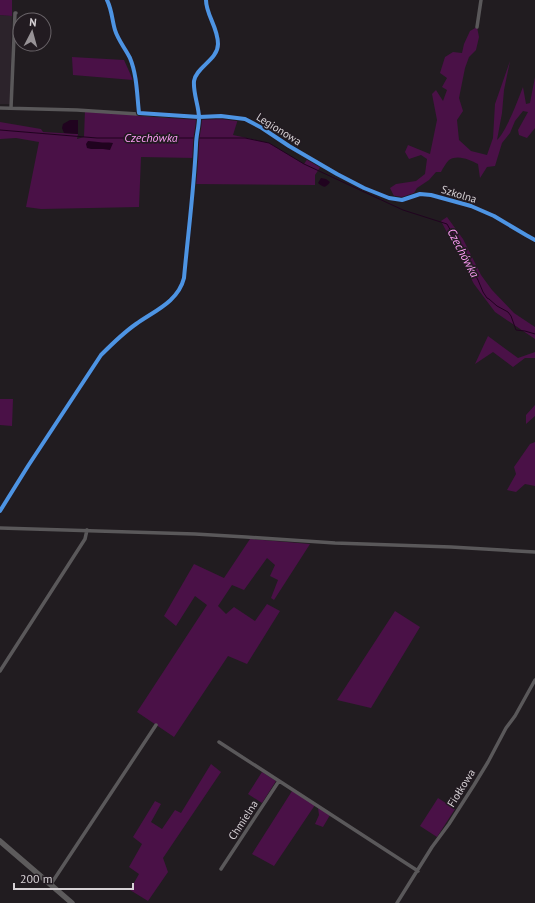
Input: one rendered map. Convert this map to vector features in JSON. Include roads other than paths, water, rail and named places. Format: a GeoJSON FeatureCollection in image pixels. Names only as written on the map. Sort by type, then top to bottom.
{"type":"FeatureCollection","features":[{"type":"Feature","properties":{"kind":"main road"},"geometry":{"type":"LineString","coordinates":[[0,841],[72,903]]}},
{"type":"Feature","properties":{"kind":"street"},"geometry":{"type":"LineString","coordinates":[[108,0],[115,30],[130,58],[136,82],[139,113]]}},
{"type":"Feature","properties":{"kind":"street"},"geometry":{"type":"LineString","coordinates":[[0,512],[28,466],[101,355],[124,333],[159,310],[172,299],[180,289],[184,278],[199,117],[194,82],[199,72],[211,60],[218,45],[217,35],[206,0]]}},
{"type":"Feature","properties":{"kind":"street"},"geometry":{"type":"LineString","coordinates":[[477,27],[480,0]]}},
{"type":"Feature","properties":{"kind":"street"},"geometry":{"type":"LineString","coordinates":[[11,108],[13,52]]}},
{"type":"Feature","properties":{"kind":"street","name":"Legionowa"},"geometry":{"type":"LineString","coordinates":[[0,108],[77,110],[199,117],[221,116],[245,119],[309,157]]}},
{"type":"Feature","properties":{"kind":"street","name":"Szkolna"},"geometry":{"type":"LineString","coordinates":[[309,157],[364,188],[389,198],[402,200],[420,194],[431,195],[471,206],[494,216],[535,240]]}},
{"type":"Feature","properties":{"kind":"street"},"geometry":{"type":"LineString","coordinates":[[0,528],[246,537],[335,543],[535,552]]}},
{"type":"Feature","properties":{"kind":"street"},"geometry":{"type":"LineString","coordinates":[[0,671],[85,539],[87,530]]}},
{"type":"Feature","properties":{"kind":"street","name":"Fiołkowa"},"geometry":{"type":"LineString","coordinates":[[397,903],[474,785],[535,680]]}},
{"type":"Feature","properties":{"kind":"street"},"geometry":{"type":"LineString","coordinates":[[50,884],[156,725]]}},
{"type":"Feature","properties":{"kind":"street"},"geometry":{"type":"LineString","coordinates":[[219,742],[418,870]]}},
{"type":"Feature","properties":{"kind":"street","name":"Chmielna"},"geometry":{"type":"LineString","coordinates":[[221,869],[279,781]]}},
{"type":"Feature","properties":{"kind":"waterway","name":"Czechówka"},"geometry":{"type":"LineString","coordinates":[[0,130],[97,138],[195,138]]}},
{"type":"Feature","properties":{"kind":"waterway","name":"Czechówka"},"geometry":{"type":"LineString","coordinates":[[198,138],[245,138],[269,143],[304,164],[403,210],[447,224],[487,298],[508,312],[516,330],[535,334]]}}]}
